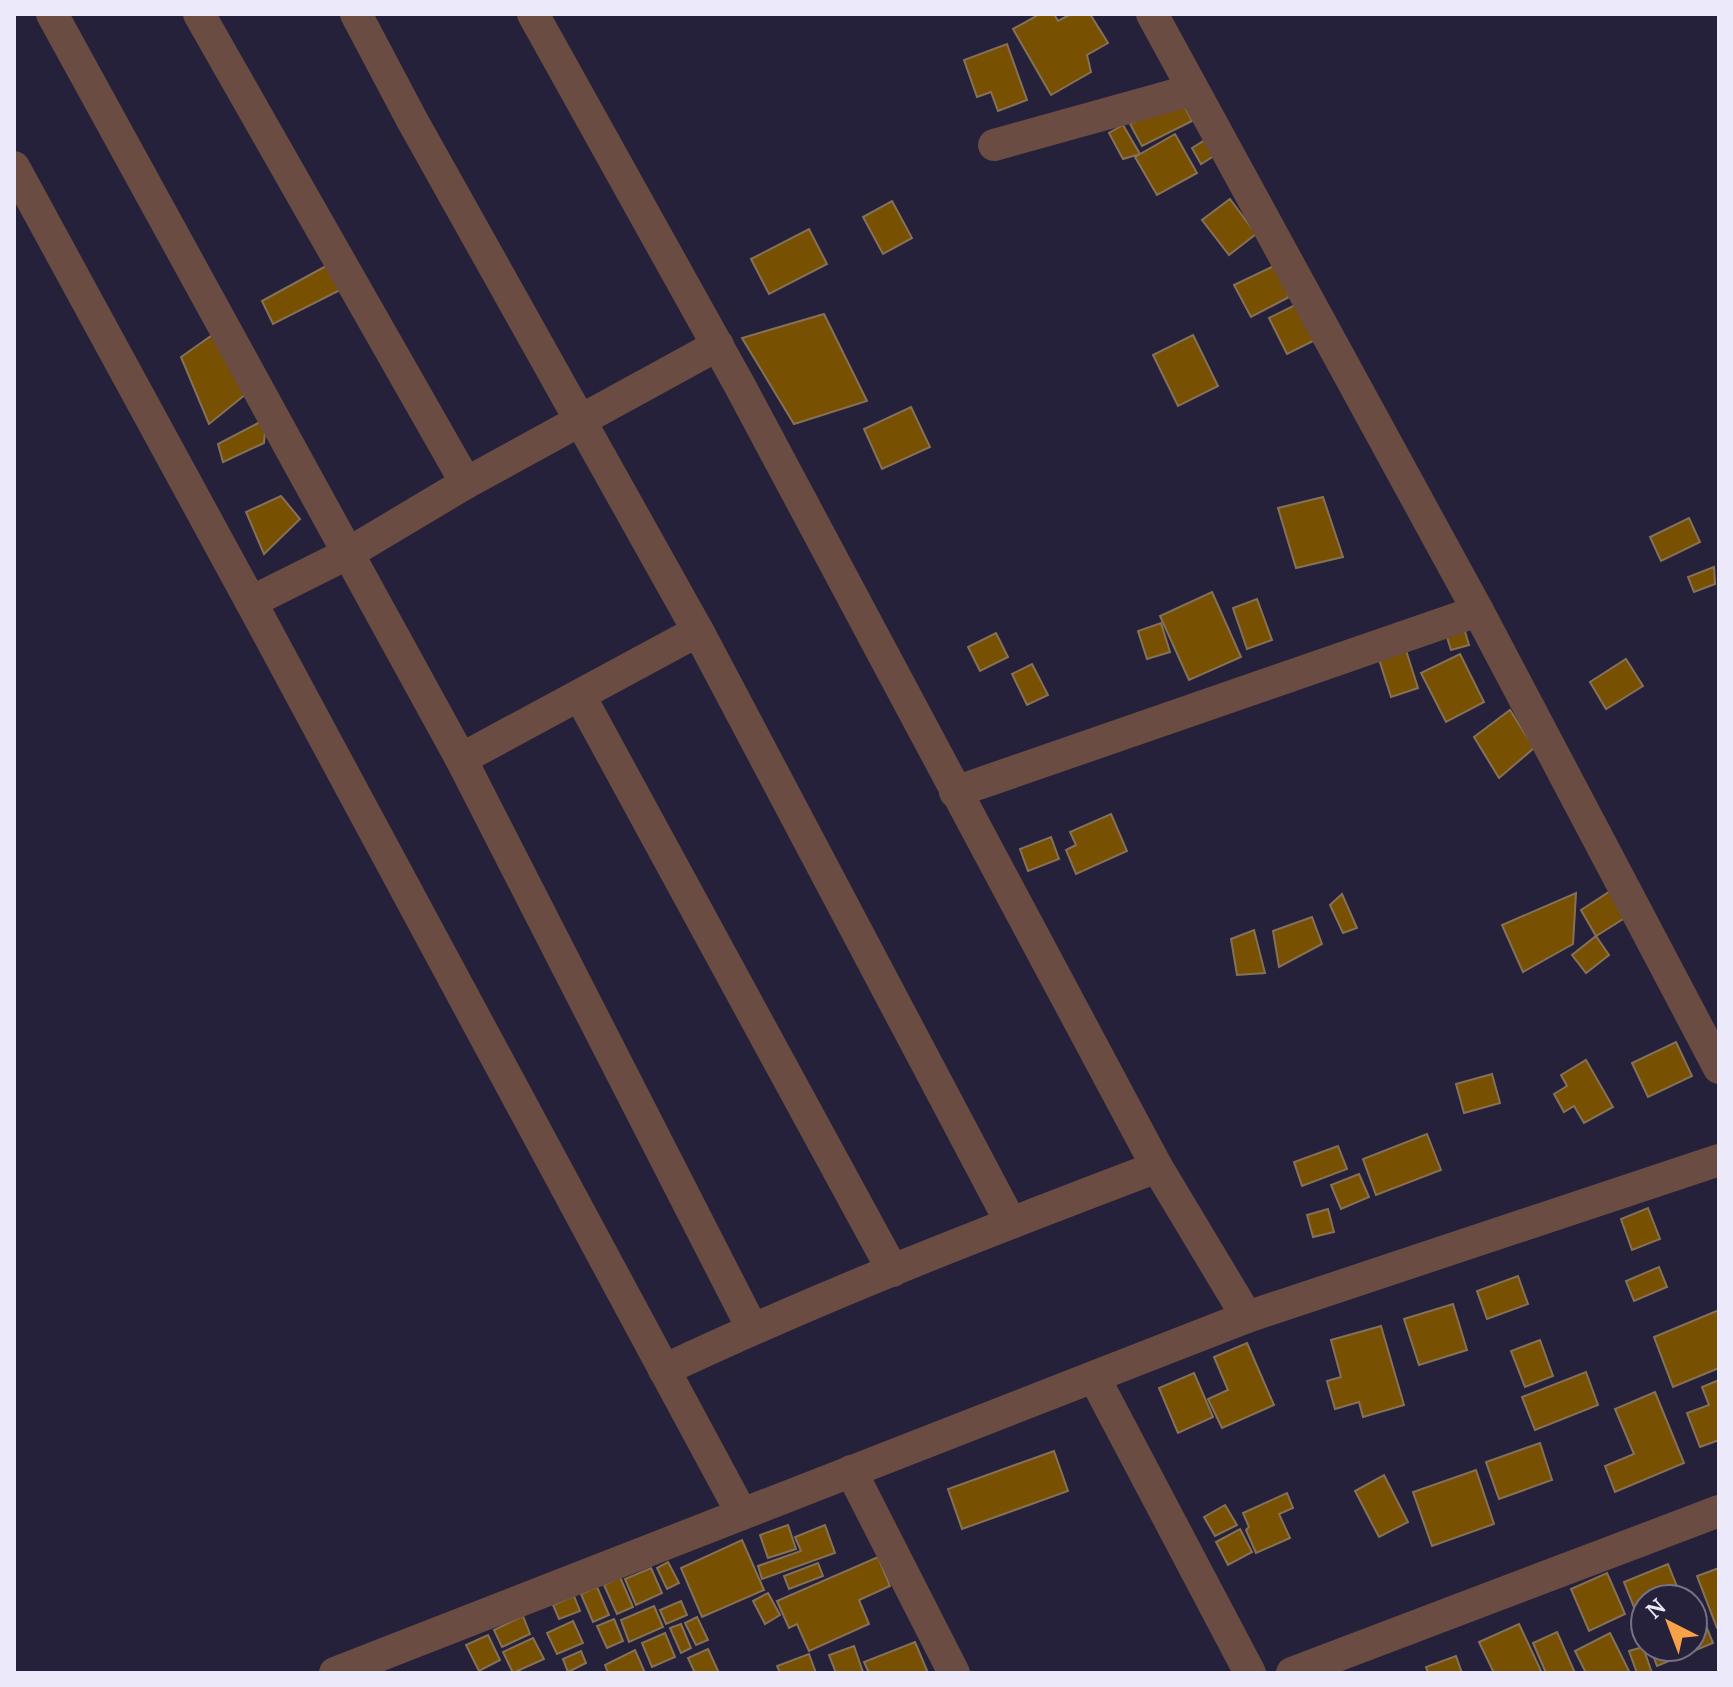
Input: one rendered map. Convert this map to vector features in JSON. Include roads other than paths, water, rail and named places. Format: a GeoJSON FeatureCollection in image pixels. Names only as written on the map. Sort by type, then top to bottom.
{"type":"FeatureCollection","features":[{"type":"Feature","properties":{"kind":"street"},"geometry":{"type":"LineString","coordinates":[[52,14],[461,759],[752,1328]]}},
{"type":"Feature","properties":{"kind":"street"},"geometry":{"type":"LineString","coordinates":[[199,14],[466,483]]}},
{"type":"Feature","properties":{"kind":"street"},"geometry":{"type":"LineString","coordinates":[[356,14],[412,120],[698,631],[1011,1223]]}},
{"type":"Feature","properties":{"kind":"street"},"geometry":{"type":"LineString","coordinates":[[533,14],[718,345],[1157,1167],[1247,1317]]}},
{"type":"Feature","properties":{"kind":"street"},"geometry":{"type":"LineString","coordinates":[[1152,14],[1478,611],[1719,1068]]}},
{"type":"Feature","properties":{"kind":"street"},"geometry":{"type":"LineString","coordinates":[[994,145],[1192,90]]}},
{"type":"Feature","properties":{"kind":"street"},"geometry":{"type":"LineString","coordinates":[[14,167],[742,1514]]}},
{"type":"Feature","properties":{"kind":"street"},"geometry":{"type":"LineString","coordinates":[[251,602],[347,554],[466,483],[718,345]]}},
{"type":"Feature","properties":{"kind":"street"},"geometry":{"type":"LineString","coordinates":[[955,792],[1478,611]]}},
{"type":"Feature","properties":{"kind":"street"},"geometry":{"type":"LineString","coordinates":[[461,759],[698,631]]}},
{"type":"Feature","properties":{"kind":"street"},"geometry":{"type":"LineString","coordinates":[[580,696],[893,1271]]}},
{"type":"Feature","properties":{"kind":"street"},"geometry":{"type":"LineString","coordinates":[[335,1673],[1247,1317],[1719,1160]]}},
{"type":"Feature","properties":{"kind":"street"},"geometry":{"type":"LineString","coordinates":[[664,1370],[752,1328],[1157,1167]]}},
{"type":"Feature","properties":{"kind":"street"},"geometry":{"type":"LineString","coordinates":[[1094,1377],[1250,1673]]}},
{"type":"Feature","properties":{"kind":"street"},"geometry":{"type":"LineString","coordinates":[[851,1471],[954,1673]]}},
{"type":"Feature","properties":{"kind":"street"},"geometry":{"type":"LineString","coordinates":[[1292,1673],[1719,1511]]}}]}
